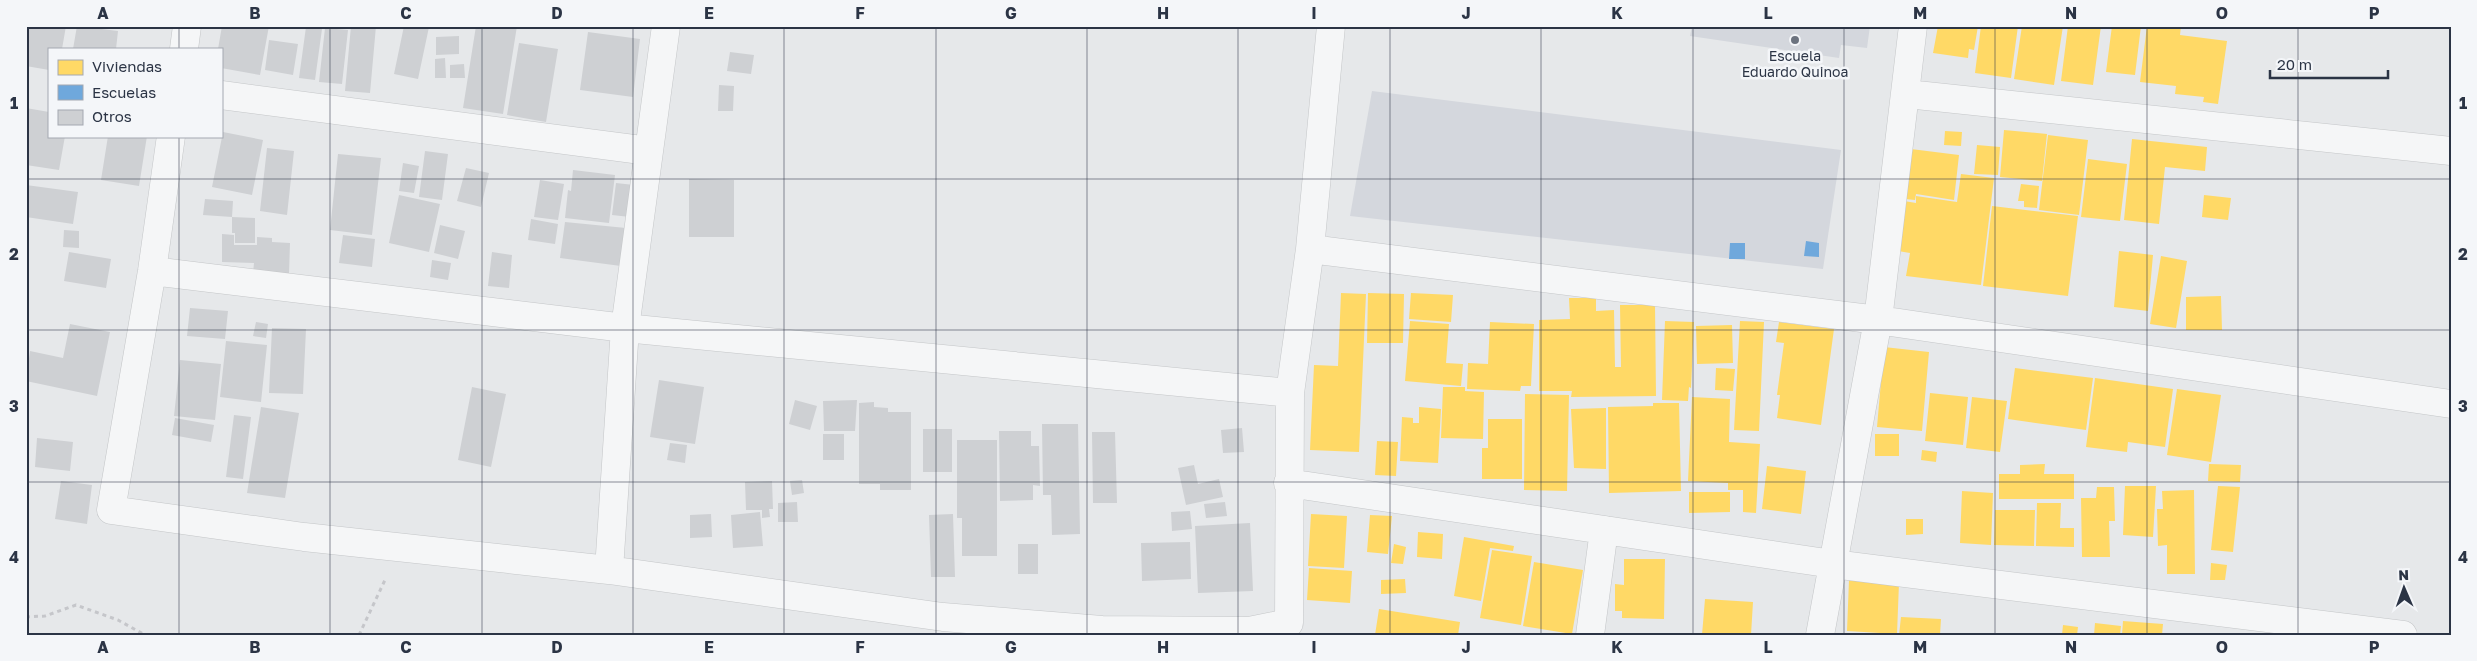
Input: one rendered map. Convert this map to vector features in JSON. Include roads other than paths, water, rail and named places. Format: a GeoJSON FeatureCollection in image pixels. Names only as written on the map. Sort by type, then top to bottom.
{"type":"FeatureCollection","features":[{"type":"Feature","properties":{"kind":"street"},"geometry":{"type":"LineString","coordinates":[[184,48],[187,26]]}},
{"type":"Feature","properties":{"kind":"street"},"geometry":{"type":"LineString","coordinates":[[609,570],[626,328],[666,26]]}},
{"type":"Feature","properties":{"kind":"street"},"geometry":{"type":"LineString","coordinates":[[171,138],[152,271],[111,510],[304,537],[609,570],[943,618],[1102,630],[1249,631],[1289,623],[1288,483],[1290,393],[1310,249],[1331,26]]}},
{"type":"Feature","properties":{"kind":"street"},"geometry":{"type":"LineString","coordinates":[[1820,635],[1878,320],[1907,94],[1913,26]]}},
{"type":"Feature","properties":{"kind":"street"},"geometry":{"type":"LineString","coordinates":[[1907,94],[2451,151]]}},
{"type":"Feature","properties":{"kind":"street"},"geometry":{"type":"LineString","coordinates":[[222,95],[650,151]]}},
{"type":"Feature","properties":{"kind":"street"},"geometry":{"type":"LineString","coordinates":[[1310,249],[1878,320],[2451,404]]}},
{"type":"Feature","properties":{"kind":"street"},"geometry":{"type":"LineString","coordinates":[[152,271],[626,328],[1290,393]]}},
{"type":"Feature","properties":{"kind":"street"},"geometry":{"type":"LineString","coordinates":[[1288,483],[2229,624],[2403,635]]}},
{"type":"Feature","properties":{"kind":"street"},"geometry":{"type":"LineString","coordinates":[[1590,635],[1604,530]]}},
{"type":"Feature","properties":{"kind":"place","name":"Escuela Eduardo Quinoa"},"geometry":{"type":"Point","coordinates":[1795,40]}}]}
